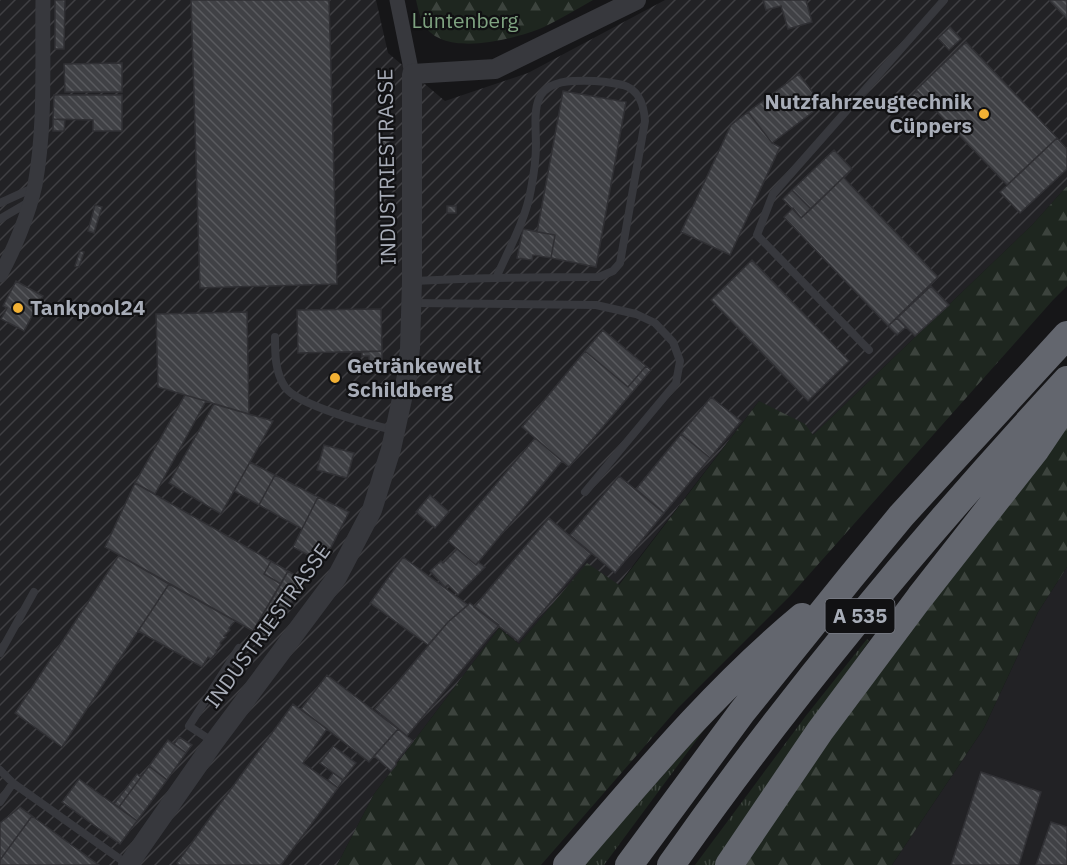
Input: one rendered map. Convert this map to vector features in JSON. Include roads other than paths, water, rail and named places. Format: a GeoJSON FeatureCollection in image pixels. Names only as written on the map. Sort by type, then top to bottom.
{"type":"FeatureCollection","features":[{"type":"Feature","properties":{"kind":"highway","name":"A 535"},"geometry":{"type":"LineString","coordinates":[[629,865],[742,712],[901,516],[1067,335]]}},
{"type":"Feature","properties":{"kind":"highway","name":"A 535"},"geometry":{"type":"LineString","coordinates":[[670,865],[734,775],[834,647],[910,555],[1067,380]]}},
{"type":"Feature","properties":{"kind":"highway"},"geometry":{"type":"LineString","coordinates":[[729,865],[820,731],[920,597],[1036,449],[1067,403]]}},
{"type":"Feature","properties":{"kind":"highway"},"geometry":{"type":"LineString","coordinates":[[567,865],[694,717],[761,651],[850,578]]}},
{"type":"Feature","properties":{"kind":"street"},"geometry":{"type":"LineString","coordinates":[[0,275],[12,253],[32,195],[41,141],[43,0]]}},
{"type":"Feature","properties":{"kind":"street","name":"INDUSTRIESTRASSE"},"geometry":{"type":"LineString","coordinates":[[128,865],[214,742],[337,577],[372,510],[395,430],[407,376],[412,303],[412,74],[397,0]]}},
{"type":"Feature","properties":{"kind":"street"},"geometry":{"type":"LineString","coordinates":[[412,74],[495,69],[636,0]]}},
{"type":"Feature","properties":{"kind":"lane"},"geometry":{"type":"LineString","coordinates":[[869,350],[757,235],[772,194],[945,0]]}},
{"type":"Feature","properties":{"kind":"lane"},"geometry":{"type":"LineString","coordinates":[[412,281],[599,277],[613,271],[620,263],[645,121],[644,107],[638,96],[626,86],[594,80],[557,82],[542,92],[536,101],[535,162],[531,192],[522,219],[496,278]]}},
{"type":"Feature","properties":{"kind":"lane"},"geometry":{"type":"LineString","coordinates":[[0,203],[32,195]]}},
{"type":"Feature","properties":{"kind":"lane"},"geometry":{"type":"LineString","coordinates":[[0,219],[32,195]]}},
{"type":"Feature","properties":{"kind":"lane"},"geometry":{"type":"LineString","coordinates":[[412,303],[596,304],[636,314],[655,323],[673,342],[680,362],[676,383],[585,492]]}},
{"type":"Feature","properties":{"kind":"lane"},"geometry":{"type":"LineString","coordinates":[[275,337],[275,364],[285,388],[302,400],[395,430]]}},
{"type":"Feature","properties":{"kind":"lane"},"geometry":{"type":"LineString","coordinates":[[0,653],[34,592]]}},
{"type":"Feature","properties":{"kind":"lane"},"geometry":{"type":"LineString","coordinates":[[214,742],[189,726],[239,648]]}},
{"type":"Feature","properties":{"kind":"lane"},"geometry":{"type":"LineString","coordinates":[[0,770],[13,783],[128,865]]}},
{"type":"Feature","properties":{"kind":"lane"},"geometry":{"type":"LineString","coordinates":[[0,802],[13,783]]}},
{"type":"Feature","properties":{"kind":"place","name":"Nutzfahrzeugtechnik Cüppers"},"geometry":{"type":"Point","coordinates":[984,114]}},
{"type":"Feature","properties":{"kind":"place","name":"Tankpool24"},"geometry":{"type":"Point","coordinates":[18,308]}},
{"type":"Feature","properties":{"kind":"place","name":"Getränkewelt Schildberg"},"geometry":{"type":"Point","coordinates":[335,378]}},
{"type":"Feature","properties":{"kind":"park label","name":"Lüntenberg"},"geometry":{"type":"Point","coordinates":[465,21]}}]}
